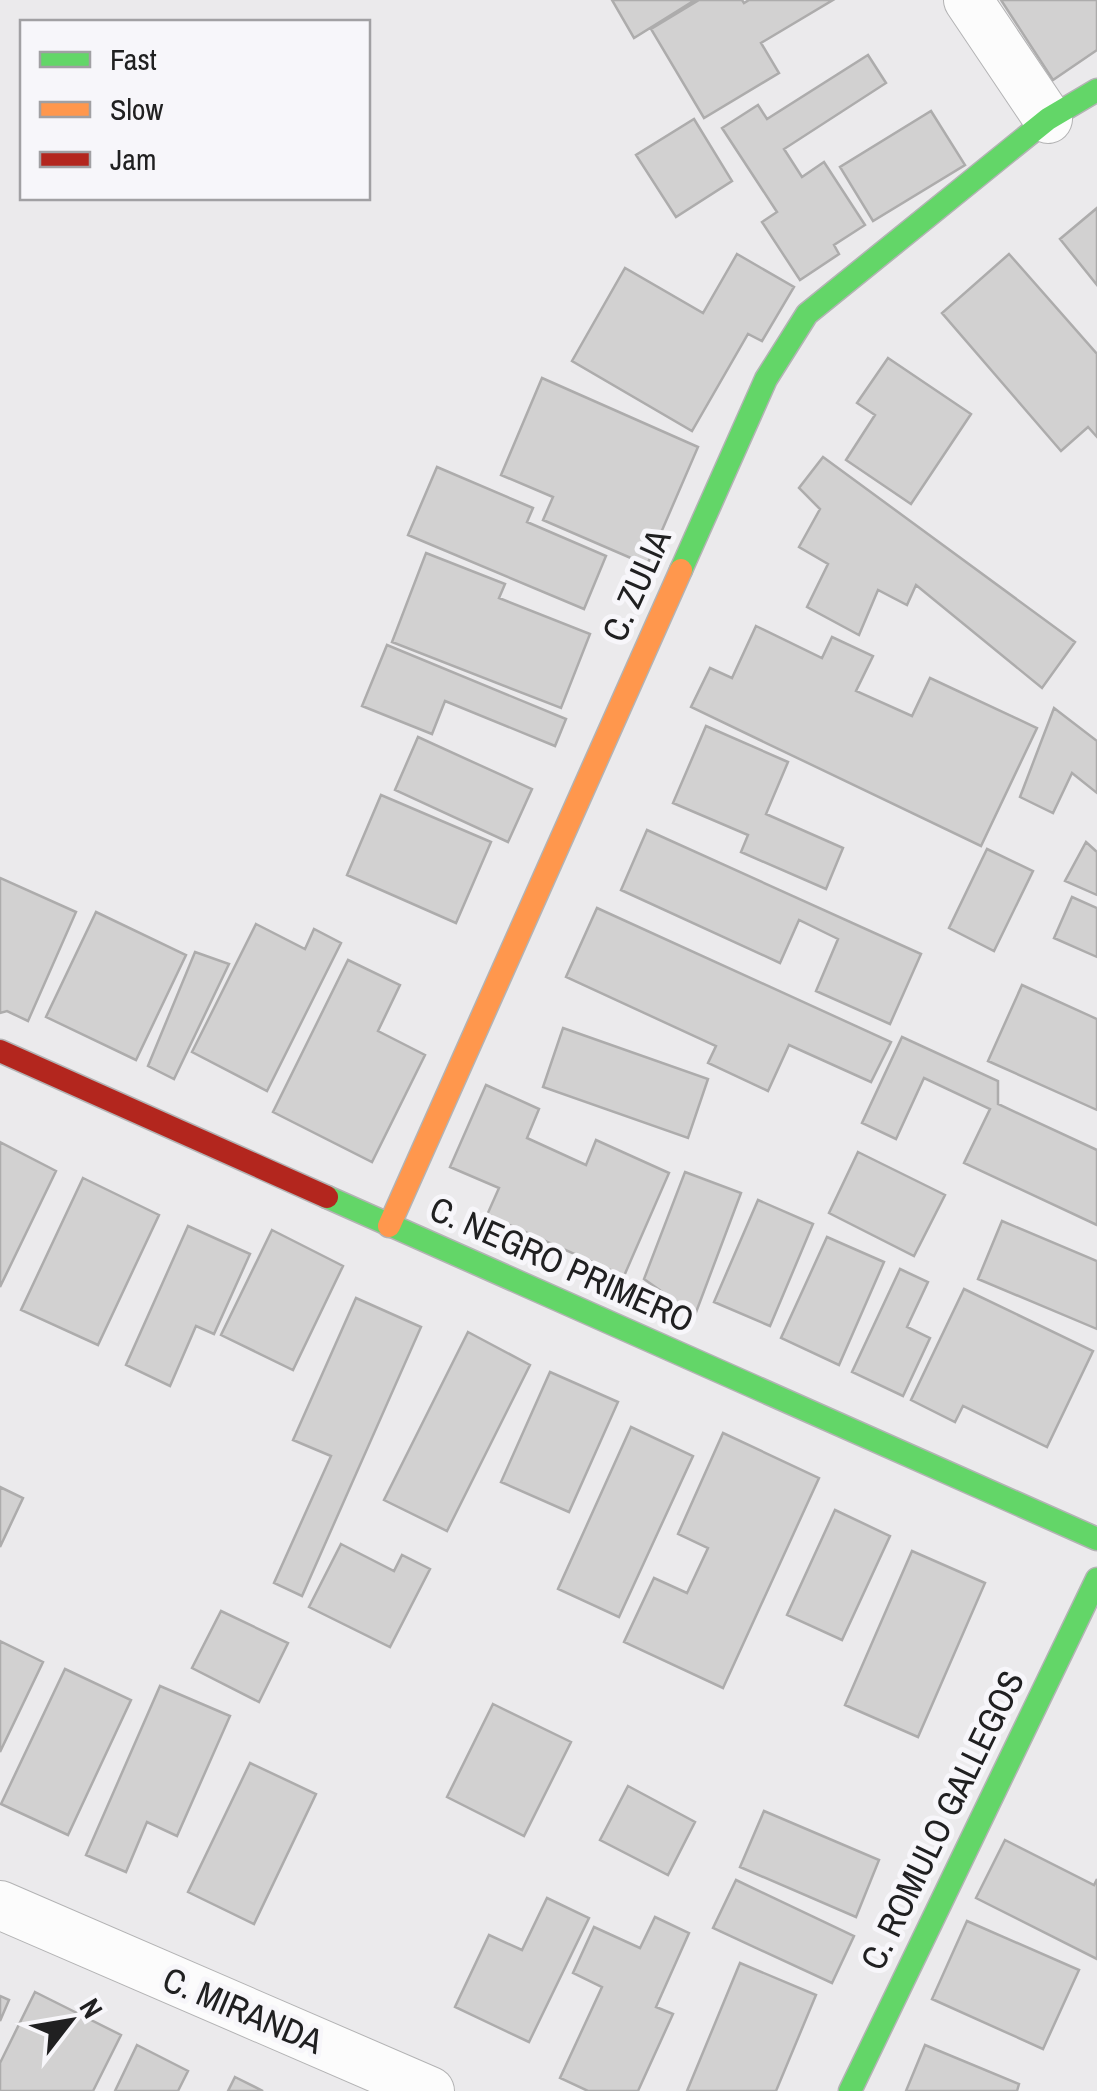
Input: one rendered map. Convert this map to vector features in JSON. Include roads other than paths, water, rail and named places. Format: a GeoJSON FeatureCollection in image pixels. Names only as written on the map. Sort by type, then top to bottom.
{"type":"FeatureCollection","features":[{"type":"Feature","properties":{"kind":"street"},"geometry":{"type":"LineString","coordinates":[[968,0],[1048,119]]}},
{"type":"Feature","properties":{"kind":"street","name":"C. ZULIA"},"geometry":{"type":"LineString","coordinates":[[390,1226],[766,378],[806,314],[1048,119],[1097,90]]}},
{"type":"Feature","properties":{"kind":"street","name":"C. NEGRO PRIMERO"},"geometry":{"type":"LineString","coordinates":[[0,1051],[1097,1539]]}},
{"type":"Feature","properties":{"kind":"street","name":"C. ROMULO GALLEGOS"},"geometry":{"type":"LineString","coordinates":[[850,2091],[1097,1580]]}},
{"type":"Feature","properties":{"kind":"street","name":"C. MIRANDA"},"geometry":{"type":"LineString","coordinates":[[0,1905],[430,2091]]}}]}
